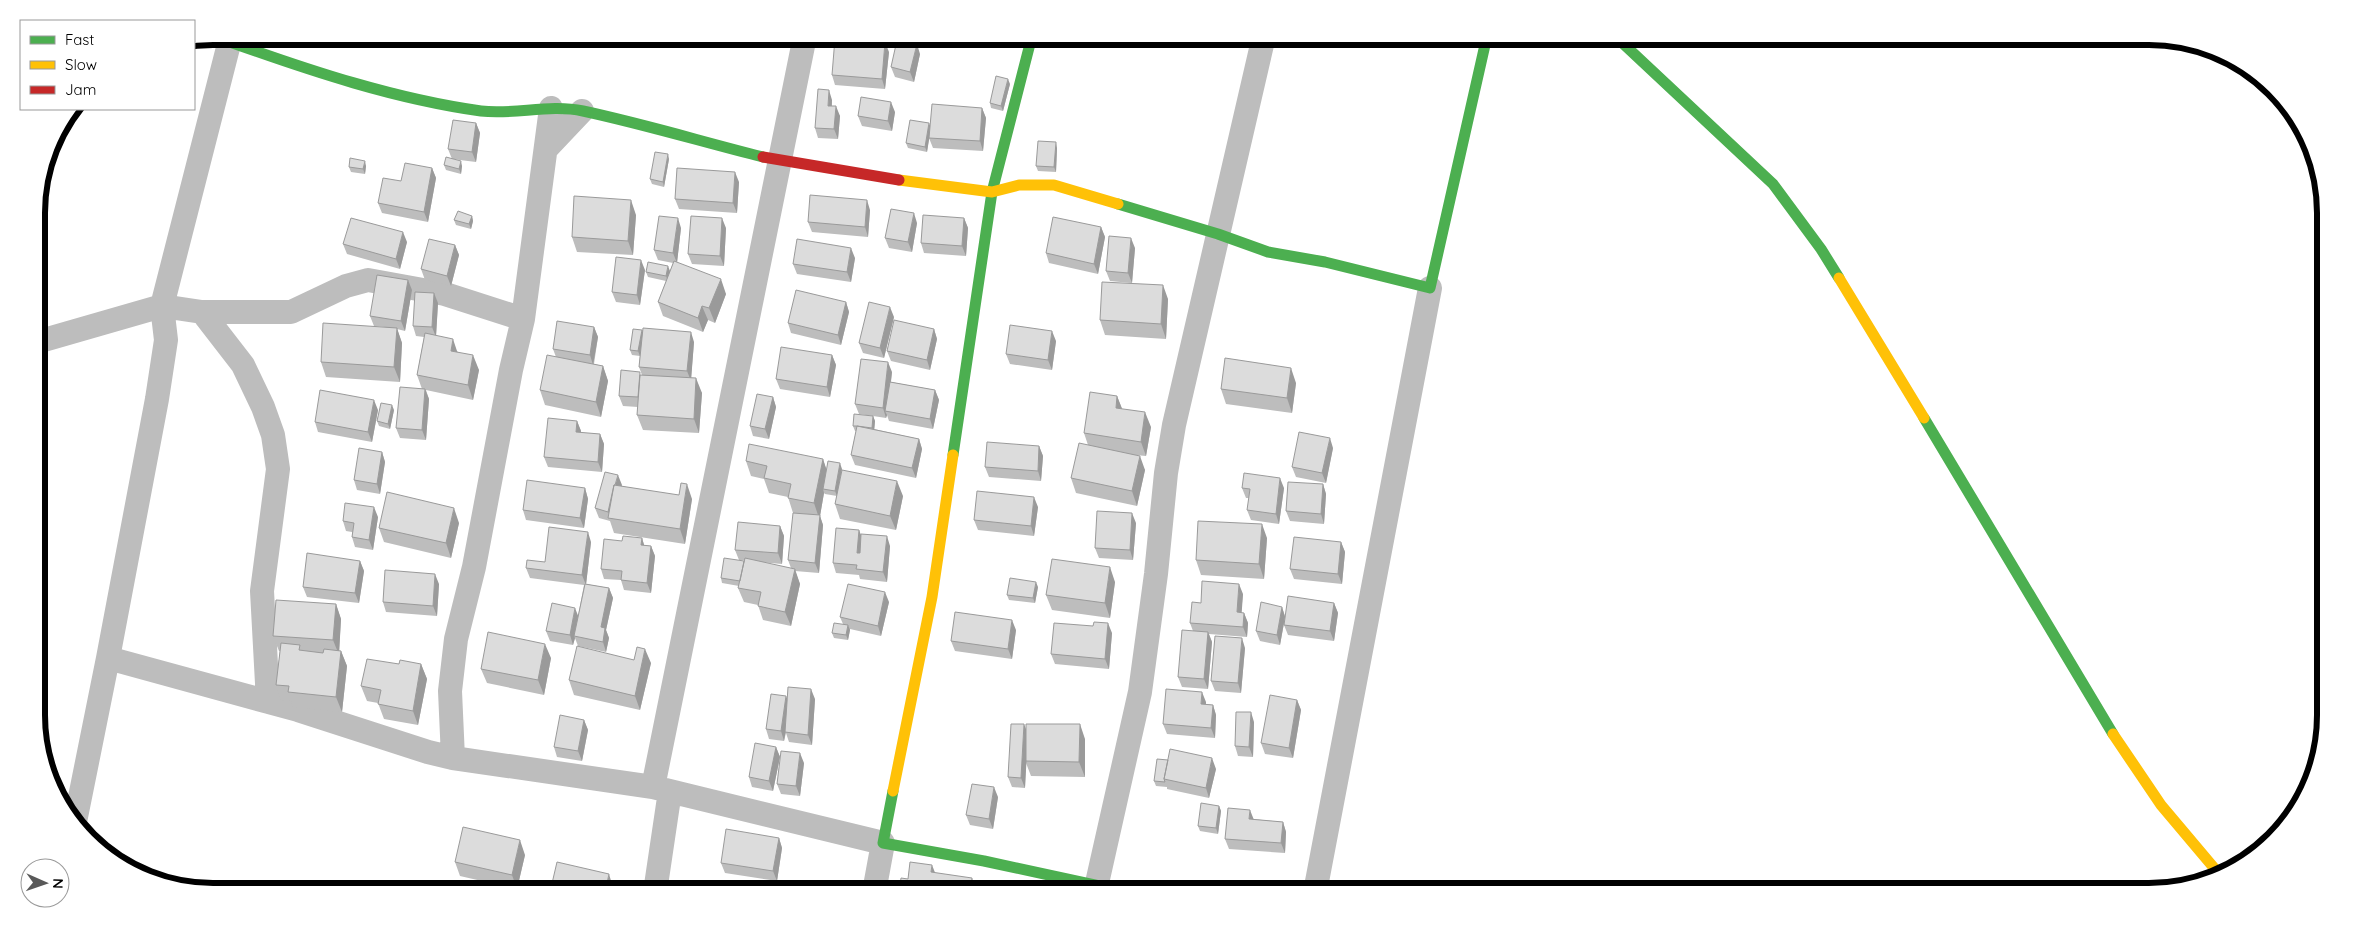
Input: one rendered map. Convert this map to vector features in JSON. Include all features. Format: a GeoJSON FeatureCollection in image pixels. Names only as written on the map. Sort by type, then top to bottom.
{"type":"FeatureCollection","features":[{"type":"Feature","properties":{"kind":"street"},"geometry":{"type":"LineString","coordinates":[[77,814],[108,658],[161,370],[166,340],[162,306],[229,45]]}},
{"type":"Feature","properties":{"kind":"street"},"geometry":{"type":"LineString","coordinates":[[246,45],[312,71],[435,103],[484,111],[551,108],[582,111],[780,161],[992,192],[1019,185],[1054,185],[1218,234],[1268,252],[1324,262],[1430,288]]}},
{"type":"Feature","properties":{"kind":"street"},"geometry":{"type":"LineString","coordinates":[[656,883],[661,789],[803,45]]}},
{"type":"Feature","properties":{"kind":"street"},"geometry":{"type":"LineString","coordinates":[[876,883],[932,597],[992,192],[1030,45]]}},
{"type":"Feature","properties":{"kind":"street"},"geometry":{"type":"LineString","coordinates":[[1096,883],[1140,692],[1156,574],[1166,474],[1174,424],[1262,45]]}},
{"type":"Feature","properties":{"kind":"street"},"geometry":{"type":"LineString","coordinates":[[1317,883],[1430,288],[1484,45]]}},
{"type":"Feature","properties":{"kind":"street"},"geometry":{"type":"LineString","coordinates":[[1625,45],[1773,184],[1821,249],[1877,339],[2097,710],[2162,804],[2215,869]]}},
{"type":"Feature","properties":{"kind":"street"},"geometry":{"type":"LineString","coordinates":[[453,758],[450,691],[456,638],[474,567],[511,370],[523,319],[551,108]]}},
{"type":"Feature","properties":{"kind":"street"},"geometry":{"type":"LineString","coordinates":[[547,148],[582,111]]}},
{"type":"Feature","properties":{"kind":"street"},"geometry":{"type":"LineString","coordinates":[[45,340],[162,306],[202,312],[291,312],[346,286],[368,280],[445,294],[523,319]]}},
{"type":"Feature","properties":{"kind":"street"},"geometry":{"type":"LineString","coordinates":[[202,312],[243,365],[263,407],[272,435],[278,469],[262,591],[268,702]]}},
{"type":"Feature","properties":{"kind":"street"},"geometry":{"type":"LineString","coordinates":[[108,658],[268,702],[428,752],[453,758],[661,789],[883,843],[984,861],[1074,883]]}},
{"type":"Feature","properties":{"kind":"building"},"geometry":{"type":"Polygon","coordinates":[[[834,45],[885,45],[882,79],[832,75],[834,45]]]}},
{"type":"Feature","properties":{"kind":"building"},"geometry":{"type":"Polygon","coordinates":[[[896,45],[917,45],[910,72],[891,67],[896,45]]]}},
{"type":"Feature","properties":{"kind":"building"},"geometry":{"type":"Polygon","coordinates":[[[996,76],[1008,79],[1001,106],[990,103],[996,76]]]}},
{"type":"Feature","properties":{"kind":"building"},"geometry":{"type":"Polygon","coordinates":[[[818,89],[829,90],[828,106],[836,106],[834,129],[815,128],[818,89]]]}},
{"type":"Feature","properties":{"kind":"building"},"geometry":{"type":"Polygon","coordinates":[[[861,97],[891,102],[888,121],[858,116],[861,97]]]}},
{"type":"Feature","properties":{"kind":"building"},"geometry":{"type":"Polygon","coordinates":[[[932,104],[982,108],[980,141],[929,138],[932,104]]]}},
{"type":"Feature","properties":{"kind":"building"},"geometry":{"type":"Polygon","coordinates":[[[453,120],[476,123],[472,152],[448,149],[453,120]]]}},
{"type":"Feature","properties":{"kind":"building"},"geometry":{"type":"Polygon","coordinates":[[[910,120],[929,123],[925,147],[906,143],[910,120]]]}},
{"type":"Feature","properties":{"kind":"building"},"geometry":{"type":"Polygon","coordinates":[[[1038,141],[1056,142],[1054,167],[1036,166],[1038,141]]]}},
{"type":"Feature","properties":{"kind":"building"},"geometry":{"type":"Polygon","coordinates":[[[655,152],[668,154],[663,182],[650,179],[655,152]]]}},
{"type":"Feature","properties":{"kind":"building"},"geometry":{"type":"Polygon","coordinates":[[[446,157],[461,161],[459,169],[444,165],[446,157]]]}},
{"type":"Feature","properties":{"kind":"building"},"geometry":{"type":"Polygon","coordinates":[[[350,158],[365,161],[363,169],[349,167],[350,158]]]}},
{"type":"Feature","properties":{"kind":"building"},"geometry":{"type":"Polygon","coordinates":[[[405,163],[432,168],[424,212],[378,203],[383,178],[401,181],[405,163]]]}},
{"type":"Feature","properties":{"kind":"building"},"geometry":{"type":"Polygon","coordinates":[[[677,168],[735,172],[733,203],[675,199],[677,168]]]}},
{"type":"Feature","properties":{"kind":"building"},"geometry":{"type":"Polygon","coordinates":[[[810,195],[867,200],[865,227],[808,222],[810,195]]]}},
{"type":"Feature","properties":{"kind":"building"},"geometry":{"type":"Polygon","coordinates":[[[574,196],[631,200],[628,241],[572,237],[574,196]]]}},
{"type":"Feature","properties":{"kind":"building"},"geometry":{"type":"Polygon","coordinates":[[[891,209],[914,213],[908,242],[885,238],[891,209]]]}},
{"type":"Feature","properties":{"kind":"building"},"geometry":{"type":"Polygon","coordinates":[[[458,211],[472,216],[469,224],[454,220],[458,211]]]}},
{"type":"Feature","properties":{"kind":"building"},"geometry":{"type":"Polygon","coordinates":[[[923,215],[964,218],[962,246],[921,243],[923,215]]]}},
{"type":"Feature","properties":{"kind":"building"},"geometry":{"type":"Polygon","coordinates":[[[659,216],[678,218],[673,253],[654,250],[659,216]]]}},
{"type":"Feature","properties":{"kind":"building"},"geometry":{"type":"Polygon","coordinates":[[[691,216],[722,218],[720,256],[688,254],[691,216]]]}},
{"type":"Feature","properties":{"kind":"building"},"geometry":{"type":"Polygon","coordinates":[[[1053,217],[1101,227],[1094,264],[1046,253],[1053,217]]]}},
{"type":"Feature","properties":{"kind":"building"},"geometry":{"type":"Polygon","coordinates":[[[351,218],[403,232],[396,259],[343,244],[351,218]]]}},
{"type":"Feature","properties":{"kind":"building"},"geometry":{"type":"Polygon","coordinates":[[[1109,236],[1131,238],[1128,273],[1106,271],[1109,236]]]}},
{"type":"Feature","properties":{"kind":"building"},"geometry":{"type":"Polygon","coordinates":[[[429,239],[455,245],[447,276],[421,269],[429,239]]]}},
{"type":"Feature","properties":{"kind":"building"},"geometry":{"type":"Polygon","coordinates":[[[797,239],[851,248],[847,272],[793,264],[797,239]]]}},
{"type":"Feature","properties":{"kind":"building"},"geometry":{"type":"Polygon","coordinates":[[[616,257],[641,260],[637,295],[612,292],[616,257]]]}},
{"type":"Feature","properties":{"kind":"building"},"geometry":{"type":"Polygon","coordinates":[[[674,261],[721,279],[709,308],[702,306],[698,318],[658,302],[674,261]]]}},
{"type":"Feature","properties":{"kind":"building"},"geometry":{"type":"Polygon","coordinates":[[[648,262],[668,266],[666,276],[646,272],[648,262]]]}},
{"type":"Feature","properties":{"kind":"building"},"geometry":{"type":"Polygon","coordinates":[[[377,275],[408,280],[401,321],[370,316],[377,275]]]}},
{"type":"Feature","properties":{"kind":"building"},"geometry":{"type":"Polygon","coordinates":[[[1102,282],[1163,285],[1161,324],[1100,320],[1102,282]]]}},
{"type":"Feature","properties":{"kind":"building"},"geometry":{"type":"Polygon","coordinates":[[[796,290],[846,302],[838,335],[788,323],[796,290]]]}},
{"type":"Feature","properties":{"kind":"building"},"geometry":{"type":"Polygon","coordinates":[[[415,292],[434,293],[432,327],[413,326],[415,292]]]}},
{"type":"Feature","properties":{"kind":"building"},"geometry":{"type":"Polygon","coordinates":[[[869,302],[890,307],[880,348],[859,343],[869,302]]]}},
{"type":"Feature","properties":{"kind":"building"},"geometry":{"type":"Polygon","coordinates":[[[894,320],[934,329],[927,360],[887,351],[894,320]]]}},
{"type":"Feature","properties":{"kind":"building"},"geometry":{"type":"Polygon","coordinates":[[[557,321],[594,327],[590,355],[553,349],[557,321]]]}},
{"type":"Feature","properties":{"kind":"building"},"geometry":{"type":"Polygon","coordinates":[[[323,323],[397,328],[394,367],[321,362],[323,323]]]}},
{"type":"Feature","properties":{"kind":"building"},"geometry":{"type":"Polygon","coordinates":[[[1010,325],[1052,331],[1048,360],[1006,354],[1010,325]]]}},
{"type":"Feature","properties":{"kind":"building"},"geometry":{"type":"Polygon","coordinates":[[[643,328],[691,332],[687,371],[639,367],[643,328]]]}},
{"type":"Feature","properties":{"kind":"building"},"geometry":{"type":"Polygon","coordinates":[[[633,329],[642,330],[638,351],[630,350],[633,329]]]}},
{"type":"Feature","properties":{"kind":"building"},"geometry":{"type":"Polygon","coordinates":[[[425,333],[453,339],[451,351],[473,355],[468,385],[417,375],[425,333]]]}},
{"type":"Feature","properties":{"kind":"building"},"geometry":{"type":"Polygon","coordinates":[[[781,347],[832,355],[827,387],[776,379],[781,347]]]}},
{"type":"Feature","properties":{"kind":"building"},"geometry":{"type":"Polygon","coordinates":[[[547,355],[603,366],[596,402],[540,390],[547,355]]]}},
{"type":"Feature","properties":{"kind":"building"},"geometry":{"type":"Polygon","coordinates":[[[1225,358],[1291,368],[1287,398],[1221,389],[1225,358]]]}},
{"type":"Feature","properties":{"kind":"building"},"geometry":{"type":"Polygon","coordinates":[[[861,359],[888,362],[883,408],[855,404],[861,359]]]}},
{"type":"Feature","properties":{"kind":"building"},"geometry":{"type":"Polygon","coordinates":[[[621,370],[640,372],[638,397],[619,396],[621,370]]]}},
{"type":"Feature","properties":{"kind":"building"},"geometry":{"type":"Polygon","coordinates":[[[640,375],[696,378],[694,419],[637,415],[640,375]]]}},
{"type":"Feature","properties":{"kind":"building"},"geometry":{"type":"Polygon","coordinates":[[[890,382],[935,390],[930,419],[885,411],[890,382]]]}},
{"type":"Feature","properties":{"kind":"building"},"geometry":{"type":"Polygon","coordinates":[[[400,387],[425,389],[422,430],[396,428],[400,387]]]}},
{"type":"Feature","properties":{"kind":"building"},"geometry":{"type":"Polygon","coordinates":[[[320,390],[374,400],[368,432],[315,422],[320,390]]]}},
{"type":"Feature","properties":{"kind":"building"},"geometry":{"type":"Polygon","coordinates":[[[1090,392],[1117,396],[1116,408],[1145,412],[1141,442],[1084,433],[1090,392]]]}},
{"type":"Feature","properties":{"kind":"building"},"geometry":{"type":"Polygon","coordinates":[[[757,394],[773,397],[765,429],[750,426],[757,394]]]}},
{"type":"Feature","properties":{"kind":"building"},"geometry":{"type":"Polygon","coordinates":[[[381,403],[392,405],[388,424],[377,421],[381,403]]]}},
{"type":"Feature","properties":{"kind":"building"},"geometry":{"type":"Polygon","coordinates":[[[854,414],[873,416],[872,428],[853,426],[854,414]]]}},
{"type":"Feature","properties":{"kind":"building"},"geometry":{"type":"Polygon","coordinates":[[[548,418],[577,421],[576,432],[600,434],[598,462],[544,457],[548,418]]]}},
{"type":"Feature","properties":{"kind":"building"},"geometry":{"type":"Polygon","coordinates":[[[857,426],[919,439],[912,468],[851,455],[857,426]]]}},
{"type":"Feature","properties":{"kind":"building"},"geometry":{"type":"Polygon","coordinates":[[[1299,432],[1330,438],[1322,473],[1292,467],[1299,432]]]}},
{"type":"Feature","properties":{"kind":"building"},"geometry":{"type":"Polygon","coordinates":[[[987,442],[1039,446],[1038,471],[985,467],[987,442]]]}},
{"type":"Feature","properties":{"kind":"building"},"geometry":{"type":"Polygon","coordinates":[[[1079,443],[1140,456],[1132,491],[1071,478],[1079,443]]]}},
{"type":"Feature","properties":{"kind":"building"},"geometry":{"type":"Polygon","coordinates":[[[749,444],[823,459],[814,503],[788,498],[791,484],[764,478],[767,466],[746,461],[749,444]]]}},
{"type":"Feature","properties":{"kind":"building"},"geometry":{"type":"Polygon","coordinates":[[[359,448],[382,452],[377,484],[354,480],[359,448]]]}},
{"type":"Feature","properties":{"kind":"building"},"geometry":{"type":"Polygon","coordinates":[[[828,461],[840,463],[835,491],[823,489],[828,461]]]}},
{"type":"Feature","properties":{"kind":"building"},"geometry":{"type":"Polygon","coordinates":[[[842,470],[897,481],[890,516],[835,504],[842,470]]]}},
{"type":"Feature","properties":{"kind":"building"},"geometry":{"type":"Polygon","coordinates":[[[605,472],[618,475],[608,512],[595,508],[605,472]]]}},
{"type":"Feature","properties":{"kind":"building"},"geometry":{"type":"Polygon","coordinates":[[[1244,473],[1280,478],[1276,514],[1247,510],[1250,489],[1242,488],[1244,473]]]}},
{"type":"Feature","properties":{"kind":"building"},"geometry":{"type":"Polygon","coordinates":[[[527,480],[585,488],[580,518],[523,510],[527,480]]]}},
{"type":"Feature","properties":{"kind":"building"},"geometry":{"type":"Polygon","coordinates":[[[1288,482],[1323,484],[1321,514],[1286,511],[1288,482]]]}},
{"type":"Feature","properties":{"kind":"building"},"geometry":{"type":"Polygon","coordinates":[[[681,483],[687,484],[680,529],[608,518],[614,485],[679,495],[681,483]]]}},
{"type":"Feature","properties":{"kind":"building"},"geometry":{"type":"Polygon","coordinates":[[[977,491],[1034,497],[1031,526],[974,520],[977,491]]]}},
{"type":"Feature","properties":{"kind":"building"},"geometry":{"type":"Polygon","coordinates":[[[387,492],[454,508],[446,543],[379,528],[387,492]]]}},
{"type":"Feature","properties":{"kind":"building"},"geometry":{"type":"Polygon","coordinates":[[[345,503],[374,507],[369,540],[352,537],[354,523],[343,521],[345,503]]]}},
{"type":"Feature","properties":{"kind":"building"},"geometry":{"type":"Polygon","coordinates":[[[1097,511],[1132,513],[1130,550],[1095,548],[1097,511]]]}},
{"type":"Feature","properties":{"kind":"building"},"geometry":{"type":"Polygon","coordinates":[[[793,513],[820,515],[815,563],[788,560],[793,513]]]}},
{"type":"Feature","properties":{"kind":"building"},"geometry":{"type":"Polygon","coordinates":[[[1198,521],[1262,524],[1259,564],[1196,560],[1198,521]]]}},
{"type":"Feature","properties":{"kind":"building"},"geometry":{"type":"Polygon","coordinates":[[[738,522],[780,526],[778,553],[735,550],[738,522]]]}},
{"type":"Feature","properties":{"kind":"building"},"geometry":{"type":"Polygon","coordinates":[[[549,527],[588,532],[582,575],[526,568],[527,560],[545,562],[549,527]]]}},
{"type":"Feature","properties":{"kind":"building"},"geometry":{"type":"Polygon","coordinates":[[[836,528],[859,530],[857,553],[860,553],[861,534],[887,536],[883,572],[856,569],[857,565],[833,563],[836,528]]]}},
{"type":"Feature","properties":{"kind":"building"},"geometry":{"type":"Polygon","coordinates":[[[623,536],[642,538],[641,545],[651,546],[647,583],[621,580],[622,571],[601,569],[604,539],[622,541],[623,536]]]}},
{"type":"Feature","properties":{"kind":"building"},"geometry":{"type":"Polygon","coordinates":[[[1294,537],[1341,542],[1338,574],[1290,569],[1294,537]]]}},
{"type":"Feature","properties":{"kind":"building"},"geometry":{"type":"Polygon","coordinates":[[[307,553],[360,561],[355,593],[303,587],[307,553]]]}},
{"type":"Feature","properties":{"kind":"building"},"geometry":{"type":"Polygon","coordinates":[[[724,558],[744,561],[740,581],[721,578],[724,558]]]}},
{"type":"Feature","properties":{"kind":"building"},"geometry":{"type":"Polygon","coordinates":[[[745,558],[795,569],[785,612],[758,606],[761,592],[738,588],[745,558]]]}},
{"type":"Feature","properties":{"kind":"building"},"geometry":{"type":"Polygon","coordinates":[[[1052,559],[1110,567],[1105,603],[1046,595],[1052,559]]]}},
{"type":"Feature","properties":{"kind":"building"},"geometry":{"type":"Polygon","coordinates":[[[385,570],[435,574],[433,606],[383,602],[385,570]]]}},
{"type":"Feature","properties":{"kind":"building"},"geometry":{"type":"Polygon","coordinates":[[[1010,578],[1036,582],[1033,598],[1007,595],[1010,578]]]}},
{"type":"Feature","properties":{"kind":"building"},"geometry":{"type":"Polygon","coordinates":[[[1202,581],[1239,584],[1237,612],[1244,613],[1243,627],[1190,623],[1192,602],[1201,603],[1202,581]]]}},
{"type":"Feature","properties":{"kind":"building"},"geometry":{"type":"Polygon","coordinates":[[[585,584],[609,588],[601,627],[605,628],[603,642],[574,636],[585,584]]]}},
{"type":"Feature","properties":{"kind":"building"},"geometry":{"type":"Polygon","coordinates":[[[848,584],[885,592],[878,626],[840,617],[848,584]]]}},
{"type":"Feature","properties":{"kind":"building"},"geometry":{"type":"Polygon","coordinates":[[[1288,596],[1334,603],[1330,631],[1284,625],[1288,596]]]}},
{"type":"Feature","properties":{"kind":"building"},"geometry":{"type":"Polygon","coordinates":[[[276,600],[336,604],[333,640],[273,636],[276,600]]]}},
{"type":"Feature","properties":{"kind":"building"},"geometry":{"type":"Polygon","coordinates":[[[1261,602],[1282,607],[1277,635],[1256,631],[1261,602]]]}},
{"type":"Feature","properties":{"kind":"building"},"geometry":{"type":"Polygon","coordinates":[[[552,603],[575,608],[570,635],[546,631],[552,603]]]}},
{"type":"Feature","properties":{"kind":"building"},"geometry":{"type":"Polygon","coordinates":[[[955,612],[1012,620],[1008,649],[951,641],[955,612]]]}},
{"type":"Feature","properties":{"kind":"building"},"geometry":{"type":"Polygon","coordinates":[[[1094,622],[1108,623],[1105,659],[1051,654],[1054,623],[1093,626],[1094,622]]]}},
{"type":"Feature","properties":{"kind":"building"},"geometry":{"type":"Polygon","coordinates":[[[834,623],[848,625],[846,635],[832,633],[834,623]]]}},
{"type":"Feature","properties":{"kind":"building"},"geometry":{"type":"Polygon","coordinates":[[[1182,630],[1208,632],[1204,679],[1178,677],[1182,630]]]}},
{"type":"Feature","properties":{"kind":"building"},"geometry":{"type":"Polygon","coordinates":[[[488,632],[545,644],[538,680],[481,669],[488,632]]]}},
{"type":"Feature","properties":{"kind":"building"},"geometry":{"type":"Polygon","coordinates":[[[1215,636],[1242,638],[1238,683],[1211,681],[1215,636]]]}},
{"type":"Feature","properties":{"kind":"building"},"geometry":{"type":"Polygon","coordinates":[[[281,643],[300,645],[299,650],[323,653],[324,649],[341,651],[336,697],[288,692],[289,686],[276,685],[281,643]]]}},
{"type":"Feature","properties":{"kind":"building"},"geometry":{"type":"Polygon","coordinates":[[[577,646],[634,660],[637,647],[645,649],[635,696],[569,680],[577,646]]]}},
{"type":"Feature","properties":{"kind":"building"},"geometry":{"type":"Polygon","coordinates":[[[367,659],[399,664],[400,660],[421,664],[413,711],[378,704],[381,690],[361,686],[367,659]]]}},
{"type":"Feature","properties":{"kind":"building"},"geometry":{"type":"Polygon","coordinates":[[[788,687],[811,689],[808,735],[785,732],[788,687]]]}},
{"type":"Feature","properties":{"kind":"building"},"geometry":{"type":"Polygon","coordinates":[[[1166,689],[1202,692],[1201,704],[1213,705],[1211,728],[1163,724],[1166,689]]]}},
{"type":"Feature","properties":{"kind":"building"},"geometry":{"type":"Polygon","coordinates":[[[771,694],[786,696],[781,731],[766,729],[771,694]]]}},
{"type":"Feature","properties":{"kind":"building"},"geometry":{"type":"Polygon","coordinates":[[[1270,695],[1297,700],[1289,748],[1261,743],[1270,695]]]}},
{"type":"Feature","properties":{"kind":"building"},"geometry":{"type":"Polygon","coordinates":[[[1236,712],[1251,712],[1249,747],[1235,746],[1236,712]]]}},
{"type":"Feature","properties":{"kind":"building"},"geometry":{"type":"Polygon","coordinates":[[[560,715],[584,720],[578,751],[554,747],[560,715]]]}},
{"type":"Feature","properties":{"kind":"building"},"geometry":{"type":"Polygon","coordinates":[[[1011,724],[1024,724],[1021,778],[1008,777],[1011,724]]]}},
{"type":"Feature","properties":{"kind":"building"},"geometry":{"type":"Polygon","coordinates":[[[1026,724],[1080,724],[1079,762],[1026,761],[1026,724]]]}},
{"type":"Feature","properties":{"kind":"building"},"geometry":{"type":"Polygon","coordinates":[[[755,743],[776,747],[769,781],[749,777],[755,743]]]}},
{"type":"Feature","properties":{"kind":"building"},"geometry":{"type":"Polygon","coordinates":[[[1170,749],[1212,758],[1206,788],[1164,779],[1170,749]]]}},
{"type":"Feature","properties":{"kind":"building"},"geometry":{"type":"Polygon","coordinates":[[[781,751],[800,753],[796,786],[777,784],[781,751]]]}},
{"type":"Feature","properties":{"kind":"building"},"geometry":{"type":"Polygon","coordinates":[[[1157,759],[1168,760],[1165,782],[1154,781],[1157,759]]]}},
{"type":"Feature","properties":{"kind":"building"},"geometry":{"type":"Polygon","coordinates":[[[972,784],[994,787],[989,819],[966,815],[972,784]]]}},
{"type":"Feature","properties":{"kind":"building"},"geometry":{"type":"Polygon","coordinates":[[[1201,803],[1219,806],[1216,828],[1198,826],[1201,803]]]}},
{"type":"Feature","properties":{"kind":"building"},"geometry":{"type":"Polygon","coordinates":[[[1228,808],[1250,810],[1249,819],[1283,822],[1281,843],[1225,839],[1228,808]]]}},
{"type":"Feature","properties":{"kind":"building"},"geometry":{"type":"Polygon","coordinates":[[[463,827],[520,840],[512,875],[455,862],[463,827]]]}},
{"type":"Feature","properties":{"kind":"building"},"geometry":{"type":"Polygon","coordinates":[[[726,829],[779,838],[773,871],[721,863],[726,829]]]}},
{"type":"Feature","properties":{"kind":"building"},"geometry":{"type":"Polygon","coordinates":[[[557,862],[609,874],[607,883],[552,883],[557,862]]]}},
{"type":"Feature","properties":{"kind":"building"},"geometry":{"type":"Polygon","coordinates":[[[910,862],[932,865],[931,872],[972,878],[971,883],[900,883],[901,878],[908,879],[910,862]]]}},
{"type":"Feature","properties":{"kind":"traffic: fast"},"geometry":{"type":"LineString","coordinates":[[239,45],[385,92],[449,106],[494,112],[545,109],[583,111],[763,157]]}},
{"type":"Feature","properties":{"kind":"traffic: fast"},"geometry":{"type":"LineString","coordinates":[[953,455],[992,192],[1030,45]]}},
{"type":"Feature","properties":{"kind":"traffic: fast"},"geometry":{"type":"LineString","coordinates":[[1118,204],[1218,234],[1268,252],[1325,262],[1430,288],[1485,45]]}},
{"type":"Feature","properties":{"kind":"traffic: fast"},"geometry":{"type":"LineString","coordinates":[[1625,45],[1773,184],[1821,249],[1839,278]]}},
{"type":"Feature","properties":{"kind":"traffic: fast"},"geometry":{"type":"LineString","coordinates":[[1924,418],[2113,734]]}},
{"type":"Feature","properties":{"kind":"traffic: fast"},"geometry":{"type":"LineString","coordinates":[[893,791],[883,843],[984,861],[1085,883]]}},
{"type":"Feature","properties":{"kind":"traffic: slow"},"geometry":{"type":"LineString","coordinates":[[899,180],[992,192],[1019,185],[1054,185],[1118,204]]}},
{"type":"Feature","properties":{"kind":"traffic: slow"},"geometry":{"type":"LineString","coordinates":[[1839,278],[1924,418]]}},
{"type":"Feature","properties":{"kind":"traffic: slow"},"geometry":{"type":"LineString","coordinates":[[893,791],[932,597],[953,455]]}},
{"type":"Feature","properties":{"kind":"traffic: slow"},"geometry":{"type":"LineString","coordinates":[[2113,734],[2161,805],[2215,869]]}},
{"type":"Feature","properties":{"kind":"traffic: jam"},"geometry":{"type":"LineString","coordinates":[[763,157],[899,180]]}}]}
